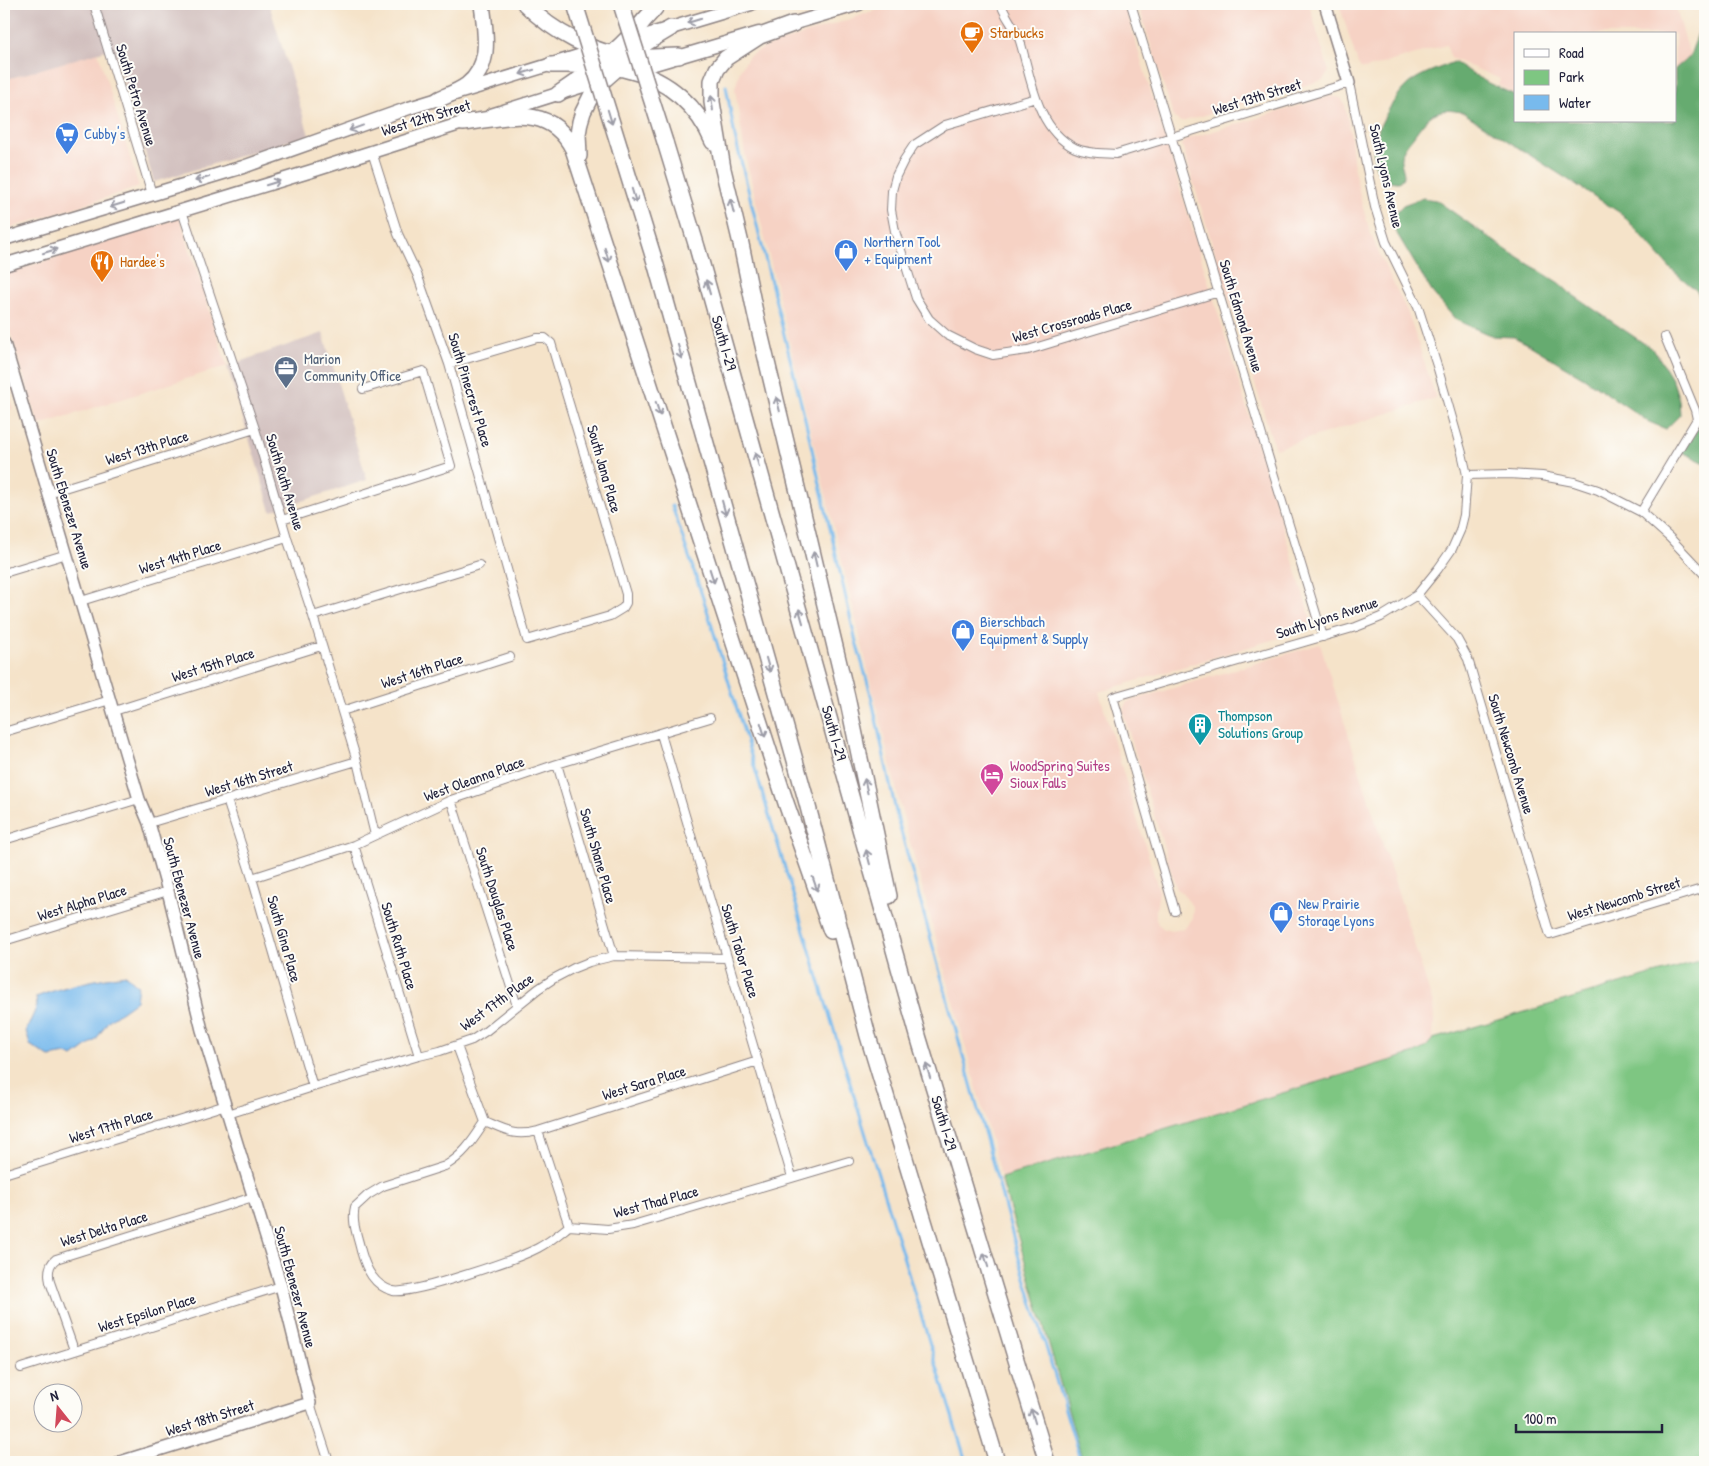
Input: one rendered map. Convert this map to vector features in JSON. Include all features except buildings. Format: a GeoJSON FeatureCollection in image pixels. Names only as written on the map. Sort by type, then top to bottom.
{"type":"FeatureCollection","features":[{"type":"Feature","properties":{"kind":"highway"},"geometry":{"type":"LineString","coordinates":[[439,99],[468,84],[480,71],[486,44],[482,4]]}},
{"type":"Feature","properties":{"kind":"highway"},"geometry":{"type":"LineString","coordinates":[[525,4],[565,34],[612,48],[627,65],[664,85],[687,102],[704,124],[716,148],[723,169]]}},
{"type":"Feature","properties":{"kind":"highway"},"geometry":{"type":"LineString","coordinates":[[575,4],[655,262],[807,803],[868,1036],[997,1462]]}},
{"type":"Feature","properties":{"kind":"highway","name":"South I-29"},"geometry":{"type":"LineString","coordinates":[[622,4],[700,257],[919,1039],[1047,1462]]}},
{"type":"Feature","properties":{"kind":"highway"},"geometry":{"type":"LineString","coordinates":[[582,175],[578,147],[580,122],[612,48],[652,14],[658,4]]}},
{"type":"Feature","properties":{"kind":"highway"},"geometry":{"type":"LineString","coordinates":[[793,24],[748,42],[726,58],[717,69],[712,81],[711,91],[723,169],[755,312],[847,697],[919,1039]]}},
{"type":"Feature","properties":{"kind":"highway"},"geometry":{"type":"LineString","coordinates":[[627,65],[646,43],[671,28]]}},
{"type":"Feature","properties":{"kind":"highway"},"geometry":{"type":"LineString","coordinates":[[558,94],[602,72],[627,65],[679,56]]}},
{"type":"Feature","properties":{"kind":"highway"},"geometry":{"type":"LineString","coordinates":[[551,65],[602,72]]}},
{"type":"Feature","properties":{"kind":"highway"},"geometry":{"type":"LineString","coordinates":[[463,123],[532,117],[554,125],[568,139],[582,175],[786,804],[868,1036]]}},
{"type":"Feature","properties":{"kind":"main road","name":"West 12th Street"},"geometry":{"type":"LineString","coordinates":[[4,239],[243,167],[439,99],[612,48],[751,4]]}},
{"type":"Feature","properties":{"kind":"main road"},"geometry":{"type":"LineString","coordinates":[[679,56],[860,4]]}},
{"type":"Feature","properties":{"kind":"main road","name":"West 12th Street"},"geometry":{"type":"LineString","coordinates":[[4,265],[558,94]]}},
{"type":"Feature","properties":{"kind":"street","name":"South Petro Avenue"},"geometry":{"type":"LineString","coordinates":[[94,4],[152,194]]}},
{"type":"Feature","properties":{"kind":"street","name":"West 13th Street"},"geometry":{"type":"LineString","coordinates":[[1001,4],[1003,11],[1020,38],[1036,98],[1047,122],[1060,137],[1075,148],[1095,154],[1116,154],[1349,83]]}},
{"type":"Feature","properties":{"kind":"street","name":"South Edmond Avenue"},"geometry":{"type":"LineString","coordinates":[[1132,4],[1323,637]]}},
{"type":"Feature","properties":{"kind":"street","name":"South Lyons Avenue"},"geometry":{"type":"LineString","coordinates":[[1175,911],[1112,697],[1323,637],[1381,617],[1418,595],[1447,556],[1460,531],[1464,515],[1467,475],[1462,452],[1418,308],[1386,242],[1375,207],[1349,83],[1325,4]]}},
{"type":"Feature","properties":{"kind":"street","name":"West Crossroads Place"},"geometry":{"type":"LineString","coordinates":[[1036,98],[945,124],[914,145],[904,160],[894,184],[891,210],[895,231],[916,298],[929,319],[947,335],[975,349],[993,355],[1028,350],[1219,292]]}},
{"type":"Feature","properties":{"kind":"street","name":"South Pinecrest Place"},"geometry":{"type":"LineString","coordinates":[[372,152],[398,234],[417,274],[449,364],[527,640]]}},
{"type":"Feature","properties":{"kind":"street","name":"South Ruth Avenue"},"geometry":{"type":"LineString","coordinates":[[182,211],[255,429],[287,538],[358,762]]}},
{"type":"Feature","properties":{"kind":"street"},"geometry":{"type":"LineString","coordinates":[[1641,512],[1697,419],[1665,337]]}},
{"type":"Feature","properties":{"kind":"street","name":"South Jana Place"},"geometry":{"type":"LineString","coordinates":[[449,364],[537,338],[545,338],[551,343],[626,594],[627,600],[623,608],[610,616],[527,640]]}},
{"type":"Feature","properties":{"kind":"street","name":"South Ebenezer Avenue"},"geometry":{"type":"LineString","coordinates":[[4,343],[139,799],[149,823],[168,891],[202,1030],[281,1286],[310,1403],[328,1462]]}},
{"type":"Feature","properties":{"kind":"street"},"geometry":{"type":"LineString","coordinates":[[282,520],[451,466],[422,371],[363,389]]}},
{"type":"Feature","properties":{"kind":"street","name":"West 13th Place"},"geometry":{"type":"LineString","coordinates":[[48,493],[255,429]]}},
{"type":"Feature","properties":{"kind":"street"},"geometry":{"type":"LineString","coordinates":[[1467,475],[1522,474],[1559,478],[1598,490],[1641,512],[1670,538],[1705,575]]}},
{"type":"Feature","properties":{"kind":"street","name":"West 14th Place"},"geometry":{"type":"LineString","coordinates":[[81,601],[287,538]]}},
{"type":"Feature","properties":{"kind":"street"},"geometry":{"type":"LineString","coordinates":[[4,573],[67,554]]}},
{"type":"Feature","properties":{"kind":"street"},"geometry":{"type":"LineString","coordinates":[[313,616],[478,565]]}},
{"type":"Feature","properties":{"kind":"street","name":"South Newcomb Avenue"},"geometry":{"type":"LineString","coordinates":[[1418,595],[1456,639],[1468,660],[1550,935]]}},
{"type":"Feature","properties":{"kind":"street","name":"West 15th Place"},"geometry":{"type":"LineString","coordinates":[[4,732],[112,706],[321,646]]}},
{"type":"Feature","properties":{"kind":"street","name":"West 16th Place"},"geometry":{"type":"LineString","coordinates":[[342,711],[510,657]]}},
{"type":"Feature","properties":{"kind":"street","name":"West Oleanna Place"},"geometry":{"type":"LineString","coordinates":[[252,878],[354,845],[451,800],[557,764],[710,718]]}},
{"type":"Feature","properties":{"kind":"street","name":"South Tabor Place"},"geometry":{"type":"LineString","coordinates":[[661,734],[792,1177]]}},
{"type":"Feature","properties":{"kind":"street"},"geometry":{"type":"LineString","coordinates":[[358,762],[375,835]]}},
{"type":"Feature","properties":{"kind":"street","name":"West 16th Street"},"geometry":{"type":"LineString","coordinates":[[149,823],[358,762]]}},
{"type":"Feature","properties":{"kind":"street","name":"South Shane Place"},"geometry":{"type":"LineString","coordinates":[[557,764],[614,956]]}},
{"type":"Feature","properties":{"kind":"street"},"geometry":{"type":"LineString","coordinates":[[4,840],[139,799]]}},
{"type":"Feature","properties":{"kind":"street","name":"South Gina Place"},"geometry":{"type":"LineString","coordinates":[[227,800],[252,878],[313,1087]]}},
{"type":"Feature","properties":{"kind":"street","name":"South Douglas Place"},"geometry":{"type":"LineString","coordinates":[[451,800],[517,1006]]}},
{"type":"Feature","properties":{"kind":"street","name":"South Ruth Place"},"geometry":{"type":"LineString","coordinates":[[354,845],[418,1056]]}},
{"type":"Feature","properties":{"kind":"street","name":"West Newcomb Street"},"geometry":{"type":"LineString","coordinates":[[1550,935],[1705,888]]}},
{"type":"Feature","properties":{"kind":"street","name":"West Alpha Place"},"geometry":{"type":"LineString","coordinates":[[4,941],[168,891]]}},
{"type":"Feature","properties":{"kind":"street","name":"West 17th Place"},"geometry":{"type":"LineString","coordinates":[[4,1174],[227,1109],[313,1087],[457,1046],[472,1040],[486,1031],[538,989],[574,968],[614,956],[727,958]]}},
{"type":"Feature","properties":{"kind":"street"},"geometry":{"type":"LineString","coordinates":[[457,1046],[485,1122],[512,1133],[521,1134],[538,1130],[569,1226],[539,1248],[498,1264],[411,1289],[395,1291],[381,1286],[370,1274],[363,1256],[353,1220],[355,1207],[368,1195],[383,1186],[453,1162],[476,1138],[485,1122]]}},
{"type":"Feature","properties":{"kind":"street","name":"West Sara Place"},"geometry":{"type":"LineString","coordinates":[[538,1130],[758,1061]]}},
{"type":"Feature","properties":{"kind":"street","name":"West Thad Place"},"geometry":{"type":"LineString","coordinates":[[569,1226],[608,1229],[633,1225],[849,1161]]}},
{"type":"Feature","properties":{"kind":"street","name":"West Delta Place"},"geometry":{"type":"LineString","coordinates":[[74,1350],[50,1282],[48,1272],[52,1262],[56,1259],[253,1197]]}},
{"type":"Feature","properties":{"kind":"street","name":"West Epsilon Place"},"geometry":{"type":"LineString","coordinates":[[22,1368],[281,1286]]}},
{"type":"Feature","properties":{"kind":"street","name":"West 18th Street"},"geometry":{"type":"LineString","coordinates":[[120,1462],[310,1403]]}},
{"type":"Feature","properties":{"kind":"shaded area"},"geometry":{"type":"Polygon","coordinates":[[[4,4],[269,4],[309,135],[154,182],[113,48],[4,80],[4,4]]]}},
{"type":"Feature","properties":{"kind":"shaded area"},"geometry":{"type":"Polygon","coordinates":[[[895,4],[1124,4],[1311,620],[1310,626],[1302,631],[1099,692],[1159,891],[1156,911],[1158,924],[1164,929],[1171,931],[1184,929],[1192,919],[1193,908],[1175,884],[1123,712],[1125,705],[1127,702],[1320,644],[1433,1004],[1433,1039],[1426,1047],[1415,1053],[1001,1178],[901,809],[745,155],[735,89],[740,70],[749,56],[766,47],[895,4]]]}},
{"type":"Feature","properties":{"kind":"shaded area"},"geometry":{"type":"Polygon","coordinates":[[[1138,4],[1309,4],[1329,72],[1323,80],[1181,122],[1174,118],[1138,4]]]}},
{"type":"Feature","properties":{"kind":"shaded area"},"geometry":{"type":"Polygon","coordinates":[[[1339,4],[1675,4],[1690,56],[1676,68],[1676,32],[1514,32],[1514,93],[1498,85],[1500,79],[1451,58],[1446,45],[1365,69],[1361,68],[1358,64],[1339,4]]]}},
{"type":"Feature","properties":{"kind":"shaded area"},"geometry":{"type":"Polygon","coordinates":[[[98,52],[139,187],[4,230],[4,80],[98,52]]]}},
{"type":"Feature","properties":{"kind":"shaded area"},"geometry":{"type":"Polygon","coordinates":[[[1331,96],[1341,98],[1345,105],[1354,169],[1371,235],[1408,313],[1436,398],[1275,449],[1182,145],[1187,139],[1331,96]]]}},
{"type":"Feature","properties":{"kind":"shaded area"},"geometry":{"type":"Polygon","coordinates":[[[180,218],[227,366],[39,425],[4,313],[4,274],[180,218]]]}},
{"type":"Feature","properties":{"kind":"shaded area"},"geometry":{"type":"Polygon","coordinates":[[[323,333],[367,480],[271,511],[227,366],[323,333]]]}},
{"type":"Feature","properties":{"kind":"shaded area"},"geometry":{"type":"Polygon","coordinates":[[[4,380],[13,409],[4,411],[4,380]]]}},
{"type":"Feature","properties":{"kind":"green space"},"geometry":{"type":"Polygon","coordinates":[[[1700,4],[1705,4],[1705,307],[1696,290],[1672,270],[1622,214],[1464,113],[1446,110],[1434,114],[1423,123],[1403,151],[1401,159],[1404,176],[1399,182],[1383,178],[1375,165],[1373,149],[1377,133],[1388,110],[1403,89],[1427,73],[1454,62],[1488,83],[1514,95],[1514,122],[1676,122],[1676,68],[1690,56],[1702,21],[1700,4]]]}},
{"type":"Feature","properties":{"kind":"green space"},"geometry":{"type":"Polygon","coordinates":[[[1422,198],[1436,200],[1655,351],[1673,381],[1679,400],[1680,415],[1666,429],[1649,422],[1584,378],[1526,343],[1514,337],[1492,336],[1456,320],[1432,292],[1393,227],[1392,216],[1403,205],[1422,198]]]}},
{"type":"Feature","properties":{"kind":"green space"},"geometry":{"type":"Polygon","coordinates":[[[1705,421],[1705,463],[1682,452],[1700,425],[1705,421]]]}},
{"type":"Feature","properties":{"kind":"green space"},"geometry":{"type":"Polygon","coordinates":[[[1705,959],[1705,1462],[1083,1462],[1001,1178],[1415,1053],[1426,1047],[1433,1039],[1705,959]]]}},
{"type":"Feature","properties":{"kind":"water"},"geometry":{"type":"Polygon","coordinates":[[[126,975],[138,986],[136,1001],[108,1021],[96,1040],[73,1057],[66,1054],[49,1057],[30,1045],[26,1031],[37,1006],[36,997],[80,983],[126,975]]]}},
{"type":"Feature","properties":{"kind":"waterway"},"geometry":{"type":"LineString","coordinates":[[726,86],[735,137],[806,423],[855,638],[870,691],[897,817],[1019,1258],[1081,1462]]}},
{"type":"Feature","properties":{"kind":"waterway"},"geometry":{"type":"LineString","coordinates":[[672,506],[707,610],[966,1462]]}},
{"type":"Feature","properties":{"kind":"place","name":"Starbucks"},"geometry":{"type":"Point","coordinates":[972,54]}},
{"type":"Feature","properties":{"kind":"place","name":"Cubby's"},"geometry":{"type":"Point","coordinates":[67,155]}},
{"type":"Feature","properties":{"kind":"place","name":"Northern Tool + Equipment"},"geometry":{"type":"Point","coordinates":[846,272]}},
{"type":"Feature","properties":{"kind":"place","name":"Hardee's"},"geometry":{"type":"Point","coordinates":[102,283]}},
{"type":"Feature","properties":{"kind":"place","name":"Marion Community Office"},"geometry":{"type":"Point","coordinates":[286,389]}},
{"type":"Feature","properties":{"kind":"place","name":"Bierschbach Equipment & Supply"},"geometry":{"type":"Point","coordinates":[963,652]}},
{"type":"Feature","properties":{"kind":"place","name":"Thompson Solutions Group"},"geometry":{"type":"Point","coordinates":[1200,746]}},
{"type":"Feature","properties":{"kind":"place","name":"WoodSpring Suites Sioux Falls"},"geometry":{"type":"Point","coordinates":[992,796]}},
{"type":"Feature","properties":{"kind":"place","name":"New Prairie Storage Lyons"},"geometry":{"type":"Point","coordinates":[1281,934]}}]}
